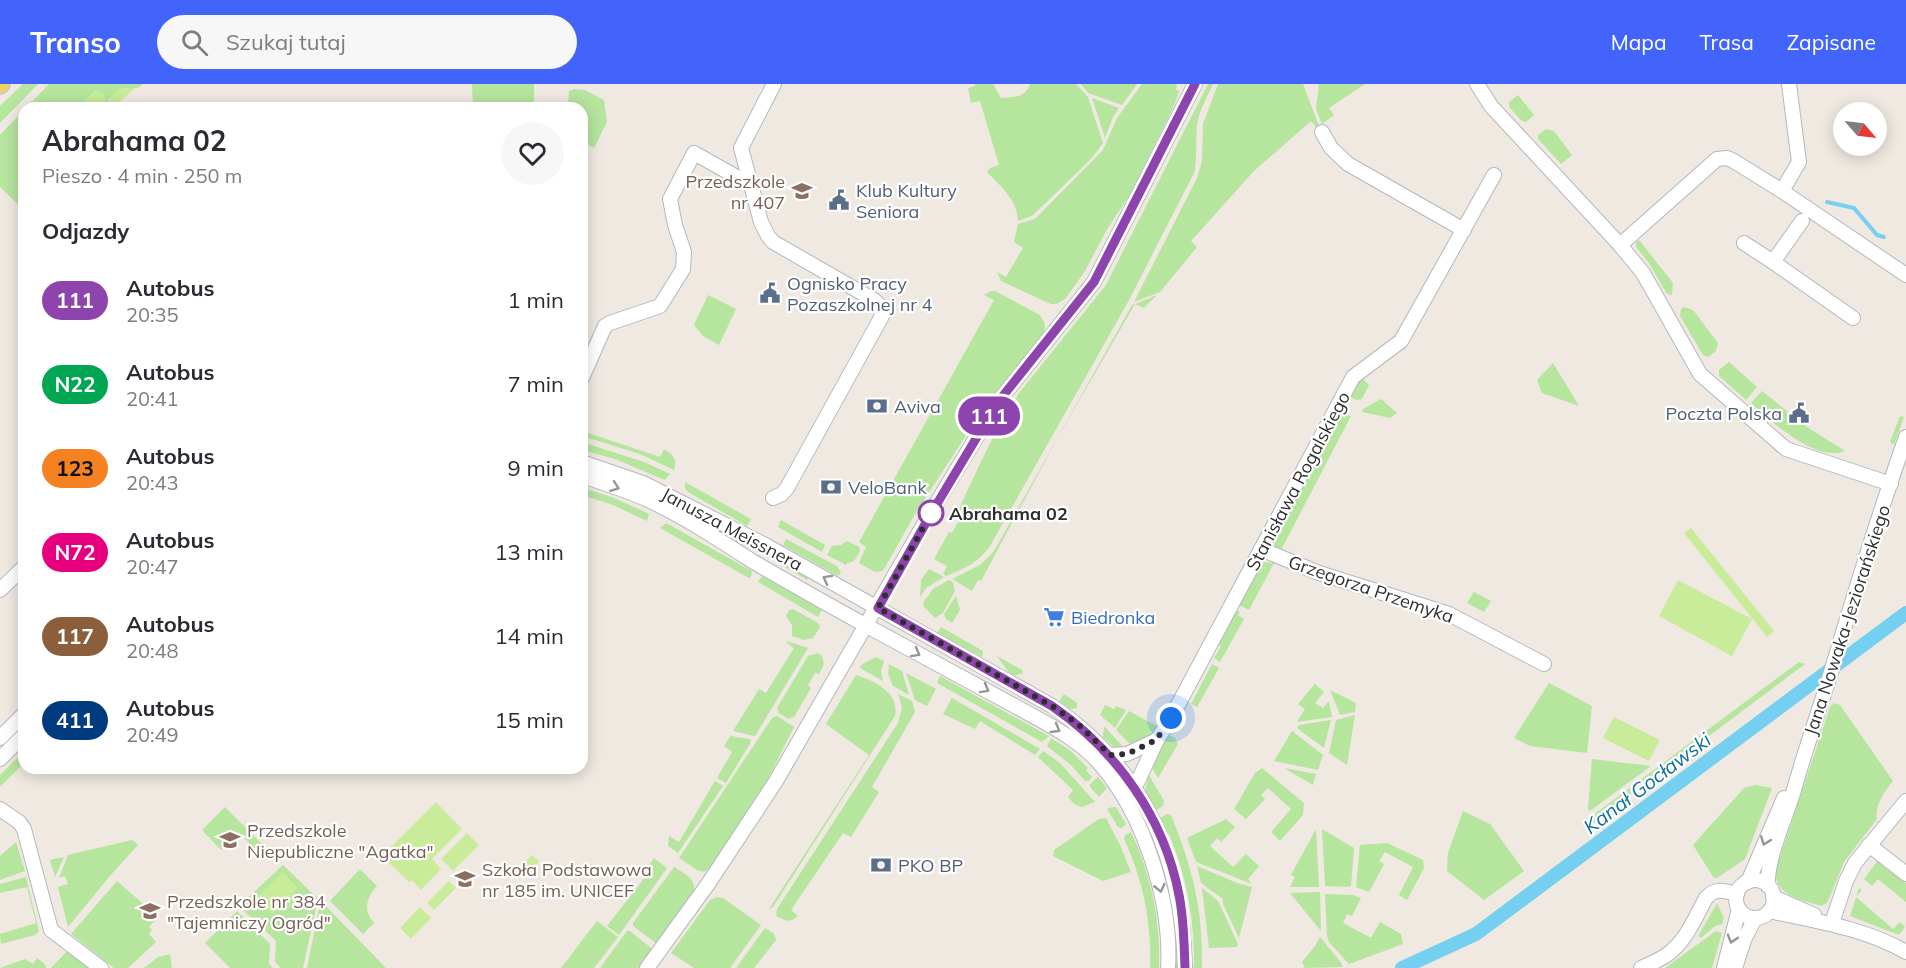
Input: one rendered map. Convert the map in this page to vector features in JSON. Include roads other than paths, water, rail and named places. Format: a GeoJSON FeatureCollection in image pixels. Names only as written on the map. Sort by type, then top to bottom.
{"type":"FeatureCollection","features":[{"type":"Feature","properties":{"kind":"street"},"geometry":{"type":"LineString","coordinates":[[719,168],[735,158],[774,84]]}},
{"type":"Feature","properties":{"kind":"street"},"geometry":{"type":"LineString","coordinates":[[647,968],[708,884],[776,781],[998,402],[1094,282],[1195,84]]}},
{"type":"Feature","properties":{"kind":"street"},"geometry":{"type":"LineString","coordinates":[[1476,84],[1491,106],[1620,245],[1643,273],[1700,374],[1786,449],[1891,484]]}},
{"type":"Feature","properties":{"kind":"street"},"geometry":{"type":"LineString","coordinates":[[1782,191],[1799,162],[1790,84]]}},
{"type":"Feature","properties":{"kind":"street"},"geometry":{"type":"LineString","coordinates":[[1322,132],[1331,148],[1348,164],[1464,230]]}},
{"type":"Feature","properties":{"kind":"street"},"geometry":{"type":"LineString","coordinates":[[741,148],[761,222],[770,239],[874,300],[882,311],[880,321],[786,488],[782,494],[772,498]]}},
{"type":"Feature","properties":{"kind":"street"},"geometry":{"type":"LineString","coordinates":[[588,364],[605,326],[610,322],[660,306],[683,269],[684,252],[670,200],[694,153],[751,185]]}},
{"type":"Feature","properties":{"kind":"street"},"geometry":{"type":"LineString","coordinates":[[1620,245],[1717,159],[1726,158],[1782,191],[1906,275]]}},
{"type":"Feature","properties":{"kind":"street","name":"Stanisława Rogalskiego"},"geometry":{"type":"LineString","coordinates":[[1127,790],[1145,766],[1156,740],[1165,728],[1353,377],[1401,341],[1494,176]]}},
{"type":"Feature","properties":{"kind":"street"},"geometry":{"type":"LineString","coordinates":[[1773,262],[1802,221]]}},
{"type":"Feature","properties":{"kind":"street"},"geometry":{"type":"LineString","coordinates":[[1744,243],[1853,318]]}},
{"type":"Feature","properties":{"kind":"street","name":"Jana Nowaka-Jeziorańskiego"},"geometry":{"type":"LineString","coordinates":[[1771,891],[1767,878],[1771,861],[1835,660],[1855,589],[1906,437]]}},
{"type":"Feature","properties":{"kind":"street","name":"Janusza Meissnera"},"geometry":{"type":"LineString","coordinates":[[588,464],[669,495],[767,546],[1052,706],[1079,725],[1110,755],[1127,790]]}},
{"type":"Feature","properties":{"kind":"street","name":"Janusza Meissnera"},"geometry":{"type":"LineString","coordinates":[[588,478],[618,488],[663,508],[867,626],[1066,735],[1127,790]]}},
{"type":"Feature","properties":{"kind":"street","name":"Grzegorza Przemyka"},"geometry":{"type":"LineString","coordinates":[[1261,549],[1319,573],[1449,614],[1544,664]]}},
{"type":"Feature","properties":{"kind":"street"},"geometry":{"type":"LineString","coordinates":[[0,590],[18,573]]}},
{"type":"Feature","properties":{"kind":"street"},"geometry":{"type":"LineString","coordinates":[[0,738],[18,720]]}},
{"type":"Feature","properties":{"kind":"street"},"geometry":{"type":"LineString","coordinates":[[1110,755],[1127,754],[1156,740]]}},
{"type":"Feature","properties":{"kind":"street"},"geometry":{"type":"LineString","coordinates":[[0,759],[18,741]]}},
{"type":"Feature","properties":{"kind":"street","name":"Jana Nowaka-Jeziorańskiego"},"geometry":{"type":"LineString","coordinates":[[1748,882],[1771,826],[1799,769]]}},
{"type":"Feature","properties":{"kind":"street"},"geometry":{"type":"LineString","coordinates":[[1127,790],[1137,825],[1159,882],[1168,933],[1168,968]]}},
{"type":"Feature","properties":{"kind":"street"},"geometry":{"type":"LineString","coordinates":[[1127,790],[1151,817],[1173,873],[1179,894],[1185,968]]}},
{"type":"Feature","properties":{"kind":"street"},"geometry":{"type":"LineString","coordinates":[[1833,923],[1848,875],[1869,845],[1906,801]]}},
{"type":"Feature","properties":{"kind":"street"},"geometry":{"type":"LineString","coordinates":[[0,809],[19,822],[24,829],[51,930],[101,968]]}},
{"type":"Feature","properties":{"kind":"street"},"geometry":{"type":"LineString","coordinates":[[1869,845],[1906,874]]}},
{"type":"Feature","properties":{"kind":"street"},"geometry":{"type":"LineString","coordinates":[[1724,968],[1739,909],[1737,894],[1748,882],[1758,881],[1771,891],[1833,923]]}},
{"type":"Feature","properties":{"kind":"street"},"geometry":{"type":"LineString","coordinates":[[1641,968],[1666,956],[1675,948],[1685,937],[1711,893],[1720,890],[1737,894]]}},
{"type":"Feature","properties":{"kind":"street"},"geometry":{"type":"LineString","coordinates":[[1739,909],[1743,914],[1755,918],[1766,915],[1770,911],[1771,891]]}},
{"type":"Feature","properties":{"kind":"street"},"geometry":{"type":"LineString","coordinates":[[1770,911],[1833,923],[1862,932],[1906,952]]}},
{"type":"Feature","properties":{"kind":"street"},"geometry":{"type":"LineString","coordinates":[[1735,968],[1744,940],[1755,918]]}},
{"type":"Feature","properties":{"kind":"waterway"},"geometry":{"type":"LineString","coordinates":[[1827,202],[1854,208],[1877,235],[1884,237]]}},
{"type":"Feature","properties":{"kind":"waterway","name":"Kanał Gocławski"},"geometry":{"type":"LineString","coordinates":[[1402,968],[1476,934],[1906,613]]}},
{"type":"Feature","properties":{"kind":"place","name":"Przedszkole nr 407"},"geometry":{"type":"Point","coordinates":[802,191]}},
{"type":"Feature","properties":{"kind":"place","name":"Klub Kultury Seniora"},"geometry":{"type":"Point","coordinates":[839,200]}},
{"type":"Feature","properties":{"kind":"place","name":"Ognisko Pracy Pozaszkolnej nr 4"},"geometry":{"type":"Point","coordinates":[770,293]}},
{"type":"Feature","properties":{"kind":"place","name":"Aviva"},"geometry":{"type":"Point","coordinates":[877,406]}},
{"type":"Feature","properties":{"kind":"place","name":"Poczta Polska"},"geometry":{"type":"Point","coordinates":[1799,413]}},
{"type":"Feature","properties":{"kind":"place","name":"VeloBank"},"geometry":{"type":"Point","coordinates":[831,487]}},
{"type":"Feature","properties":{"kind":"place","name":"Abrahama 02"},"geometry":{"type":"Point","coordinates":[931,513]}},
{"type":"Feature","properties":{"kind":"place","name":"Biedronka"},"geometry":{"type":"Point","coordinates":[1054,617]}},
{"type":"Feature","properties":{"kind":"place","name":"Przedszkole Niepubliczne \"Agatka\""},"geometry":{"type":"Point","coordinates":[230,840]}},
{"type":"Feature","properties":{"kind":"place","name":"PKO BP"},"geometry":{"type":"Point","coordinates":[881,865]}},
{"type":"Feature","properties":{"kind":"place","name":"Szkoła Podstawowa nr 185 im. UNICEF"},"geometry":{"type":"Point","coordinates":[465,879]}},
{"type":"Feature","properties":{"kind":"place","name":"Przedszkole nr 384 \"Tajemniczy Ogród\""},"geometry":{"type":"Point","coordinates":[150,911]}}]}
